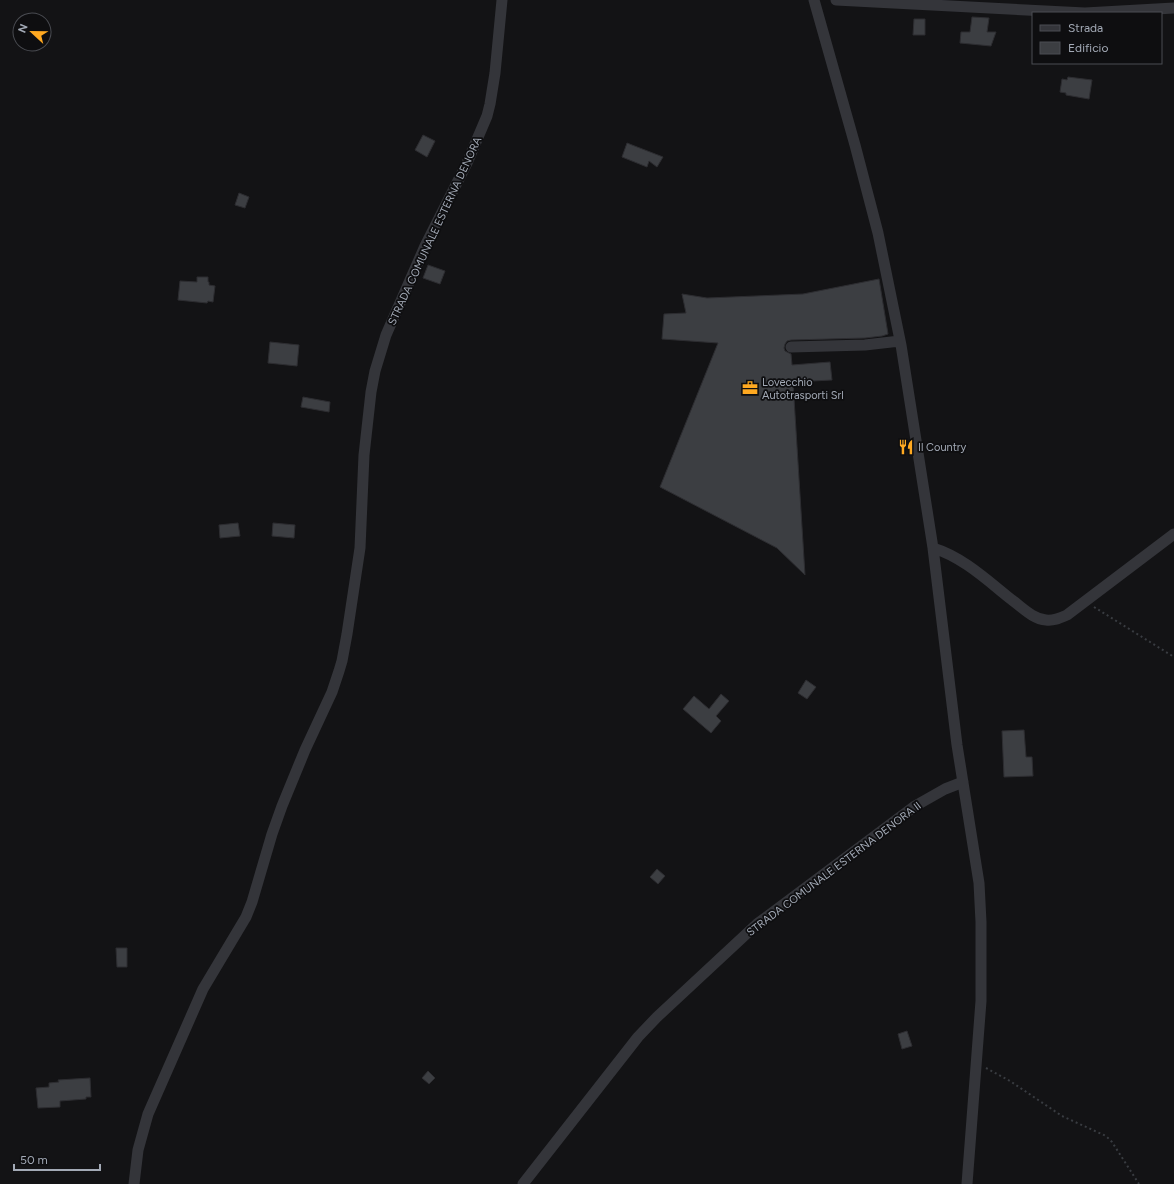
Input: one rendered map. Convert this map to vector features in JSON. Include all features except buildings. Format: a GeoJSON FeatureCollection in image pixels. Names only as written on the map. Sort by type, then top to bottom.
{"type":"FeatureCollection","features":[{"type":"Feature","properties":{"kind":"street","name":"STRADA COMUNALE ESTERNA DENORA"},"geometry":{"type":"LineString","coordinates":[[134,1184],[138,1150],[148,1114],[203,989],[246,917],[252,902],[272,834],[305,750],[332,692],[339,671],[347,634],[360,548],[364,454],[371,392],[375,371],[386,335],[425,246],[467,163],[487,116],[495,73],[502,0]]}},
{"type":"Feature","properties":{"kind":"street"},"geometry":{"type":"LineString","coordinates":[[814,0],[878,233],[900,341],[933,548],[957,745],[978,883],[981,922],[981,1001],[967,1184]]}},
{"type":"Feature","properties":{"kind":"street"},"geometry":{"type":"LineString","coordinates":[[836,0],[1066,12]]}},
{"type":"Feature","properties":{"kind":"street"},"geometry":{"type":"LineString","coordinates":[[1103,12],[1174,8]]}},
{"type":"Feature","properties":{"kind":"street"},"geometry":{"type":"LineString","coordinates":[[791,347],[865,345],[900,341]]}},
{"type":"Feature","properties":{"kind":"street"},"geometry":{"type":"LineString","coordinates":[[933,548],[966,564],[1030,614],[1039,619],[1053,621],[1067,614],[1174,534]]}},
{"type":"Feature","properties":{"kind":"street","name":"STRADA COMUNALE ESTERNA DENORA II"},"geometry":{"type":"LineString","coordinates":[[523,1184],[638,1037],[657,1017],[757,924],[915,806],[945,788],[963,782]]}},
{"type":"Feature","properties":{"kind":"path"},"geometry":{"type":"LineString","coordinates":[[1084,601],[1174,657]]}},
{"type":"Feature","properties":{"kind":"path"},"geometry":{"type":"LineString","coordinates":[[976,1063],[1010,1081],[1062,1116],[1106,1136],[1112,1142],[1139,1184]]}},
{"type":"Feature","properties":{"kind":"place","name":"Lovecchio Autotrasporti Srl"},"geometry":{"type":"Point","coordinates":[750,388]}},
{"type":"Feature","properties":{"kind":"place","name":"Il Country"},"geometry":{"type":"Point","coordinates":[906,447]}}]}
